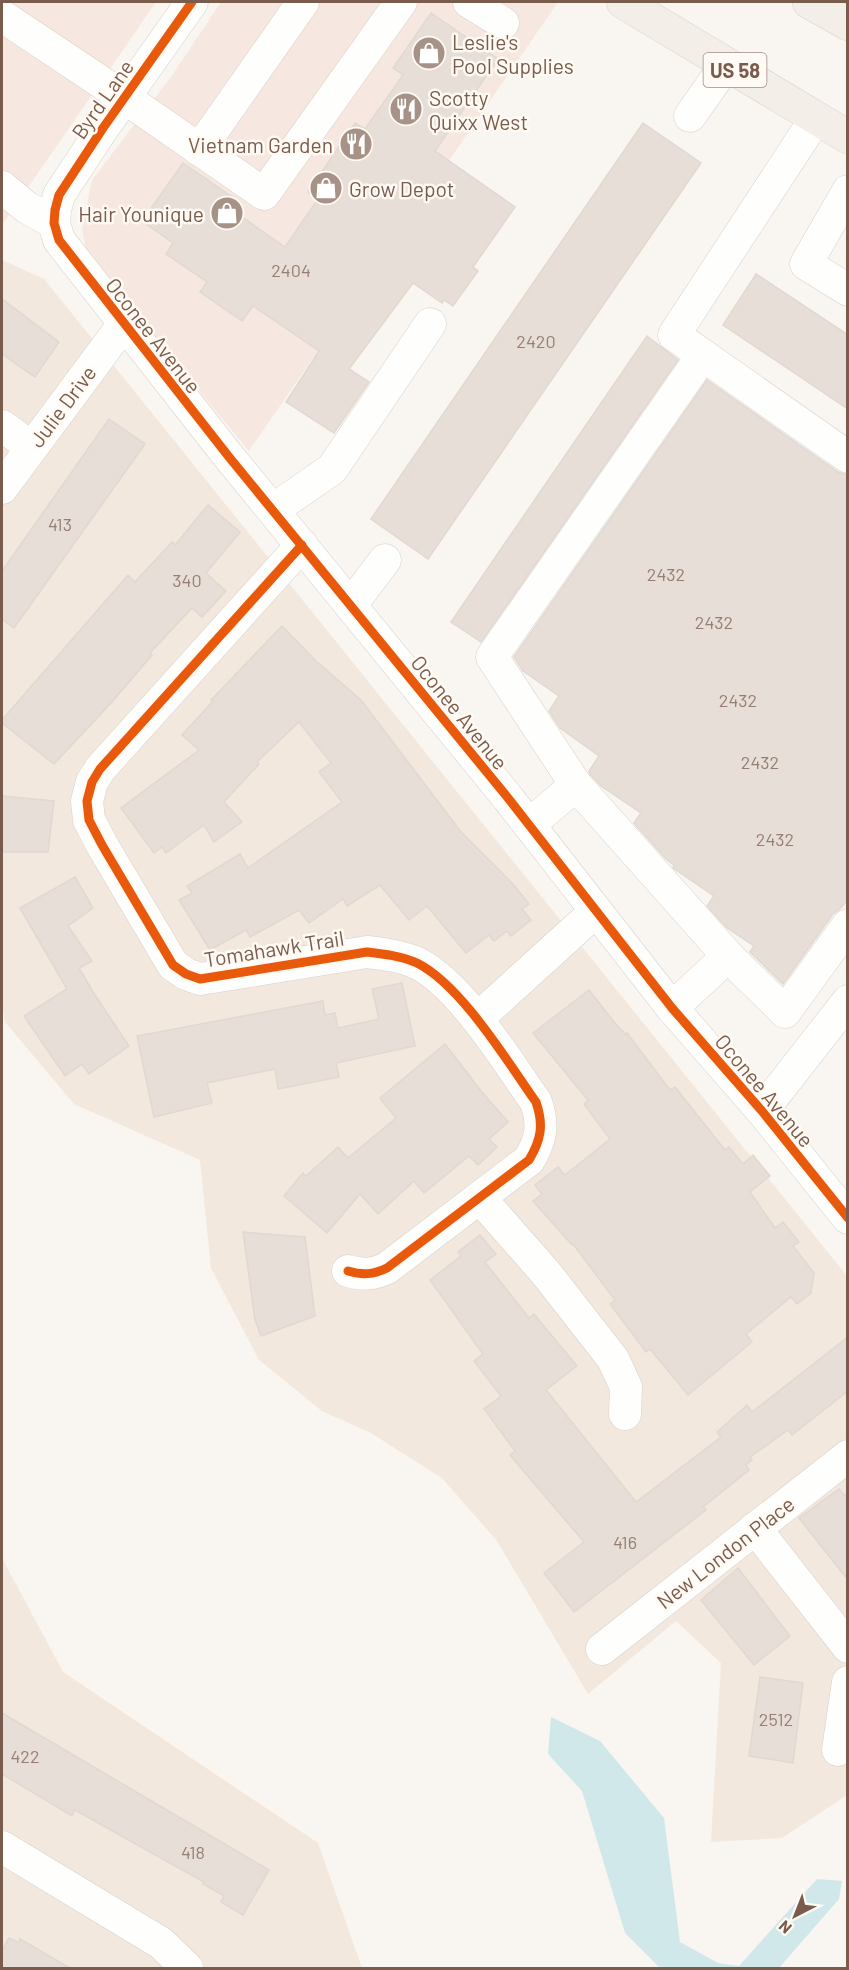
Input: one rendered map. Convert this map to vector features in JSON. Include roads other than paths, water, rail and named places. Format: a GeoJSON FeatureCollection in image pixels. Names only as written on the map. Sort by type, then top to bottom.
{"type":"FeatureCollection","features":[{"type":"Feature","properties":{"kind":"main road","name":"US 58"},"geometry":{"type":"LineString","coordinates":[[623,2],[848,137]]}},
{"type":"Feature","properties":{"kind":"main road"},"geometry":{"type":"LineString","coordinates":[[809,2],[848,24]]}},
{"type":"Feature","properties":{"kind":"street","name":"Byrd Lane"},"geometry":{"type":"LineString","coordinates":[[54,223],[59,195],[192,2]]}},
{"type":"Feature","properties":{"kind":"street"},"geometry":{"type":"LineString","coordinates":[[199,150],[303,2]]}},
{"type":"Feature","properties":{"kind":"street"},"geometry":{"type":"LineString","coordinates":[[2,16],[264,194],[401,2]]}},
{"type":"Feature","properties":{"kind":"street"},"geometry":{"type":"LineString","coordinates":[[470,2],[503,23]]}},
{"type":"Feature","properties":{"kind":"street"},"geometry":{"type":"LineString","coordinates":[[690,116],[726,65]]}},
{"type":"Feature","properties":{"kind":"street"},"geometry":{"type":"LineString","coordinates":[[816,118],[674,335],[848,457]]}},
{"type":"Feature","properties":{"kind":"street"},"geometry":{"type":"LineString","coordinates":[[2,187],[26,207],[54,223]]}},
{"type":"Feature","properties":{"kind":"street"},"geometry":{"type":"LineString","coordinates":[[848,191],[807,264],[848,291]]}},
{"type":"Feature","properties":{"kind":"street","name":"Oconee Avenue"},"geometry":{"type":"LineString","coordinates":[[54,223],[63,248],[123,325],[529,825],[672,1008],[762,1112],[848,1218]]}},
{"type":"Feature","properties":{"kind":"street"},"geometry":{"type":"LineString","coordinates":[[273,510],[332,469],[430,324]]}},
{"type":"Feature","properties":{"kind":"street","name":"Julie Drive"},"geometry":{"type":"LineString","coordinates":[[2,488],[123,325]]}},
{"type":"Feature","properties":{"kind":"street"},"geometry":{"type":"LineString","coordinates":[[703,355],[492,657],[576,785],[728,956],[785,1012],[848,925]]}},
{"type":"Feature","properties":{"kind":"street"},"geometry":{"type":"LineString","coordinates":[[2,426],[31,447]]}},
{"type":"Feature","properties":{"kind":"street","name":"Tomahawk Trail"},"geometry":{"type":"LineString","coordinates":[[302,545],[100,769],[92,782],[87,801],[89,820],[172,965],[200,979],[367,952],[389,954],[416,963],[439,977],[477,1020],[536,1102],[541,1116],[542,1130],[538,1144],[529,1160],[387,1268],[378,1273],[361,1275],[348,1271]]}},
{"type":"Feature","properties":{"kind":"street"},"geometry":{"type":"LineString","coordinates":[[351,605],[385,560]]}},
{"type":"Feature","properties":{"kind":"street"},"geometry":{"type":"LineString","coordinates":[[529,825],[576,785]]}},
{"type":"Feature","properties":{"kind":"street"},"geometry":{"type":"LineString","coordinates":[[477,1020],[596,911]]}},
{"type":"Feature","properties":{"kind":"street"},"geometry":{"type":"LineString","coordinates":[[672,1008],[728,956]]}},
{"type":"Feature","properties":{"kind":"street"},"geometry":{"type":"LineString","coordinates":[[762,1112],[848,1002]]}},
{"type":"Feature","properties":{"kind":"street"},"geometry":{"type":"LineString","coordinates":[[480,1198],[545,1272],[613,1359],[626,1387],[625,1414]]}},
{"type":"Feature","properties":{"kind":"street","name":"New London Place"},"geometry":{"type":"LineString","coordinates":[[602,1649],[848,1456]]}},
{"type":"Feature","properties":{"kind":"street"},"geometry":{"type":"LineString","coordinates":[[755,1528],[848,1647]]}},
{"type":"Feature","properties":{"kind":"street"},"geometry":{"type":"LineString","coordinates":[[838,1750],[848,1682]]}},
{"type":"Feature","properties":{"kind":"street"},"geometry":{"type":"LineString","coordinates":[[2,1847],[161,1942],[187,1968]]}},
{"type":"Feature","properties":{"kind":"water"},"geometry":{"type":"Polygon","coordinates":[[[551,1717],[600,1741],[664,1818],[680,1942],[718,1963],[739,1966],[817,1879],[842,1881],[839,1899],[779,1968],[660,1968],[625,1933],[582,1791],[548,1754],[551,1717]]]}},
{"type":"Feature","properties":{"kind":"place","name":"Leslie's Pool Supplies"},"geometry":{"type":"Point","coordinates":[429,53]}},
{"type":"Feature","properties":{"kind":"place","name":"Scotty Quixx West"},"geometry":{"type":"Point","coordinates":[406,109]}},
{"type":"Feature","properties":{"kind":"place","name":"Vietnam Garden"},"geometry":{"type":"Point","coordinates":[356,144]}},
{"type":"Feature","properties":{"kind":"place","name":"Grow Depot"},"geometry":{"type":"Point","coordinates":[326,188]}},
{"type":"Feature","properties":{"kind":"place","name":"Hair Younique"},"geometry":{"type":"Point","coordinates":[227,213]}}]}
